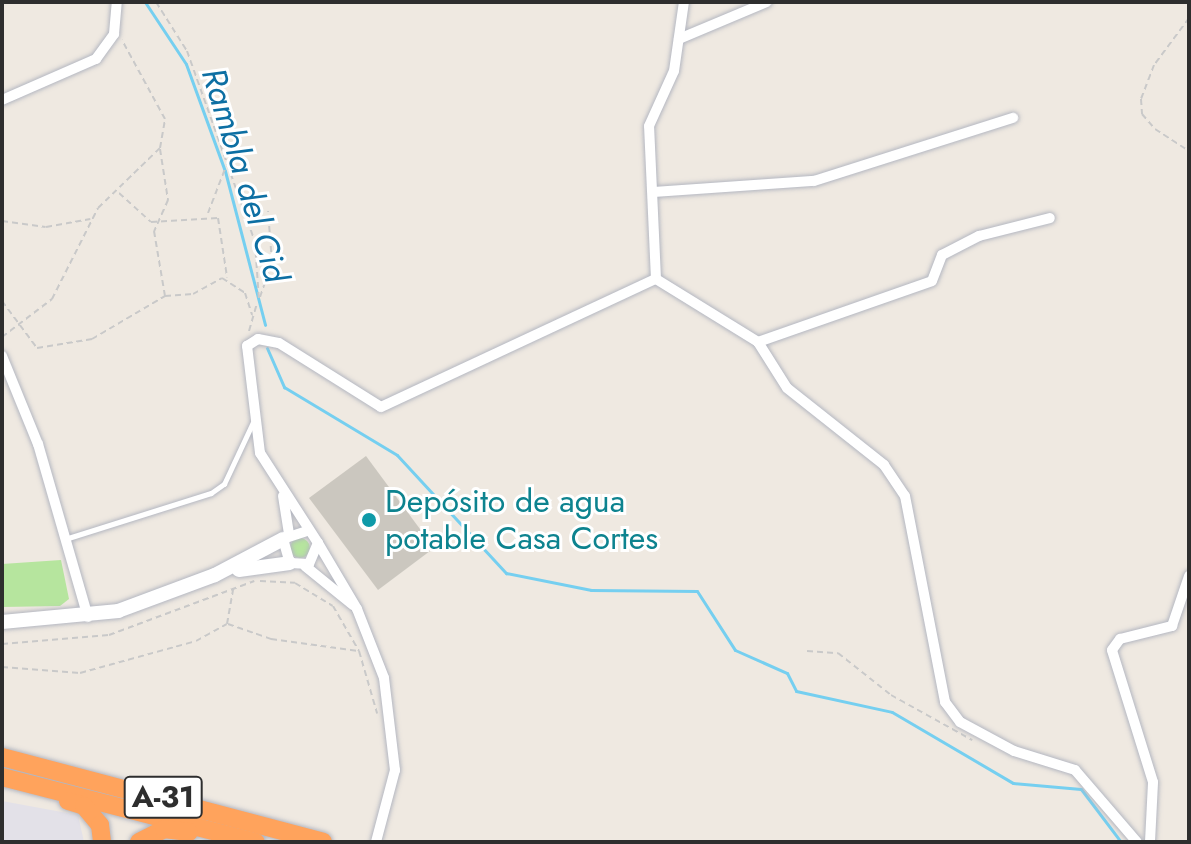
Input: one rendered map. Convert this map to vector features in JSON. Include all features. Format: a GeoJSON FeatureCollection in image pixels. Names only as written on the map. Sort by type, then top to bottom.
{"type":"FeatureCollection","features":[{"type":"Feature","properties":{"kind":"highway","name":"A-31"},"geometry":{"type":"LineString","coordinates":[[2,757],[323,842]]}},
{"type":"Feature","properties":{"kind":"highway","name":"A-31"},"geometry":{"type":"LineString","coordinates":[[2,777],[256,842]]}},
{"type":"Feature","properties":{"kind":"highway"},"geometry":{"type":"LineString","coordinates":[[26,783],[37,794],[84,806],[100,825],[102,842]]}},
{"type":"Feature","properties":{"kind":"highway"},"geometry":{"type":"LineString","coordinates":[[139,842],[164,829],[234,835]]}},
{"type":"Feature","properties":{"kind":"street"},"geometry":{"type":"LineString","coordinates":[[2,100],[96,59],[114,34],[117,2]]}},
{"type":"Feature","properties":{"kind":"street"},"geometry":{"type":"LineString","coordinates":[[656,279],[655,192],[649,126],[679,39],[684,2]]}},
{"type":"Feature","properties":{"kind":"street"},"geometry":{"type":"LineString","coordinates":[[679,39],[767,2]]}},
{"type":"Feature","properties":{"kind":"street"},"geometry":{"type":"LineString","coordinates":[[655,192],[814,181],[1013,118]]}},
{"type":"Feature","properties":{"kind":"street"},"geometry":{"type":"LineString","coordinates":[[758,342],[932,281],[942,255],[979,236],[1050,218]]}},
{"type":"Feature","properties":{"kind":"street"},"geometry":{"type":"LineString","coordinates":[[656,279],[758,342],[787,388],[884,465],[905,496],[945,702],[981,737],[1075,770],[1137,842]]}},
{"type":"Feature","properties":{"kind":"street"},"geometry":{"type":"LineString","coordinates":[[376,842],[395,770],[384,678],[357,609],[274,476],[253,422],[250,344],[279,343],[381,407],[656,279]]}},
{"type":"Feature","properties":{"kind":"street"},"geometry":{"type":"LineString","coordinates":[[2,356],[65,539],[88,617]]}},
{"type":"Feature","properties":{"kind":"street"},"geometry":{"type":"LineString","coordinates":[[274,476],[286,536],[297,564],[357,609]]}},
{"type":"Feature","properties":{"kind":"street"},"geometry":{"type":"LineString","coordinates":[[2,622],[88,617],[215,575],[286,536],[307,531]]}},
{"type":"Feature","properties":{"kind":"street"},"geometry":{"type":"LineString","coordinates":[[215,575],[297,564],[318,543]]}},
{"type":"Feature","properties":{"kind":"street"},"geometry":{"type":"LineString","coordinates":[[1150,842],[1153,782],[1112,650],[1120,639],[1172,626],[1189,576]]}},
{"type":"Feature","properties":{"kind":"lane"},"geometry":{"type":"LineString","coordinates":[[65,539],[211,493],[224,484],[253,422]]}},
{"type":"Feature","properties":{"kind":"path"},"geometry":{"type":"LineString","coordinates":[[156,2],[187,51],[255,242],[259,301]]}},
{"type":"Feature","properties":{"kind":"path"},"geometry":{"type":"LineString","coordinates":[[1189,18],[1154,65],[1141,99],[1155,129],[1189,151]]}},
{"type":"Feature","properties":{"kind":"path"},"geometry":{"type":"LineString","coordinates":[[114,34],[140,63],[165,119],[160,148],[168,200],[157,223],[165,296]]}},
{"type":"Feature","properties":{"kind":"path"},"geometry":{"type":"LineString","coordinates":[[2,337],[18,328],[70,273],[91,219],[160,148]]}},
{"type":"Feature","properties":{"kind":"path"},"geometry":{"type":"LineString","coordinates":[[207,214],[226,166]]}},
{"type":"Feature","properties":{"kind":"path"},"geometry":{"type":"LineString","coordinates":[[118,191],[141,218],[157,223],[207,214]]}},
{"type":"Feature","properties":{"kind":"path"},"geometry":{"type":"LineString","coordinates":[[252,315],[272,262],[268,211]]}},
{"type":"Feature","properties":{"kind":"path"},"geometry":{"type":"LineString","coordinates":[[207,214],[222,228],[227,278],[245,293],[252,315],[250,344]]}},
{"type":"Feature","properties":{"kind":"path"},"geometry":{"type":"LineString","coordinates":[[2,221],[46,227],[91,219]]}},
{"type":"Feature","properties":{"kind":"path"},"geometry":{"type":"LineString","coordinates":[[2,301],[18,328],[37,348],[73,345],[165,296],[193,294],[227,278]]}},
{"type":"Feature","properties":{"kind":"path"},"geometry":{"type":"LineString","coordinates":[[2,644],[109,635],[225,597],[233,587],[277,580],[316,591],[359,651],[383,718]]}},
{"type":"Feature","properties":{"kind":"path"},"geometry":{"type":"LineString","coordinates":[[227,624],[233,587]]}},
{"type":"Feature","properties":{"kind":"path"},"geometry":{"type":"LineString","coordinates":[[2,667],[80,673],[196,641],[227,624],[271,639],[359,651]]}},
{"type":"Feature","properties":{"kind":"path"},"geometry":{"type":"LineString","coordinates":[[807,651],[838,653],[957,736],[981,737]]}},
{"type":"Feature","properties":{"kind":"shaded area"},"geometry":{"type":"Polygon","coordinates":[[[2,801],[78,815],[84,842],[2,842],[2,801]]]}},
{"type":"Feature","properties":{"kind":"green space"},"geometry":{"type":"Polygon","coordinates":[[[296,538],[304,538],[310,548],[304,558],[296,558],[290,552],[290,544],[296,538]]]}},
{"type":"Feature","properties":{"kind":"green space"},"geometry":{"type":"Polygon","coordinates":[[[61,560],[69,599],[60,606],[2,607],[2,564],[61,560]]]}},
{"type":"Feature","properties":{"kind":"building","name":"Depósito de agua potable Casa Cortes"},"geometry":{"type":"Polygon","coordinates":[[[366,456],[434,548],[378,590],[309,498],[366,456]]]}},
{"type":"Feature","properties":{"kind":"waterway","name":"Rambla del Cid"},"geometry":{"type":"LineString","coordinates":[[145,2],[186,64],[225,171],[265,325]]}},
{"type":"Feature","properties":{"kind":"waterway","name":"Rambla del Cid"},"geometry":{"type":"LineString","coordinates":[[267,348],[284,387],[397,455],[506,573],[591,590],[697,591],[735,650],[787,673],[796,691],[892,712],[1013,783],[1081,789],[1121,842]]}},
{"type":"Feature","properties":{"kind":"place","name":"Depósito de agua potable Casa Cortes"},"geometry":{"type":"Point","coordinates":[369,520]}}]}
